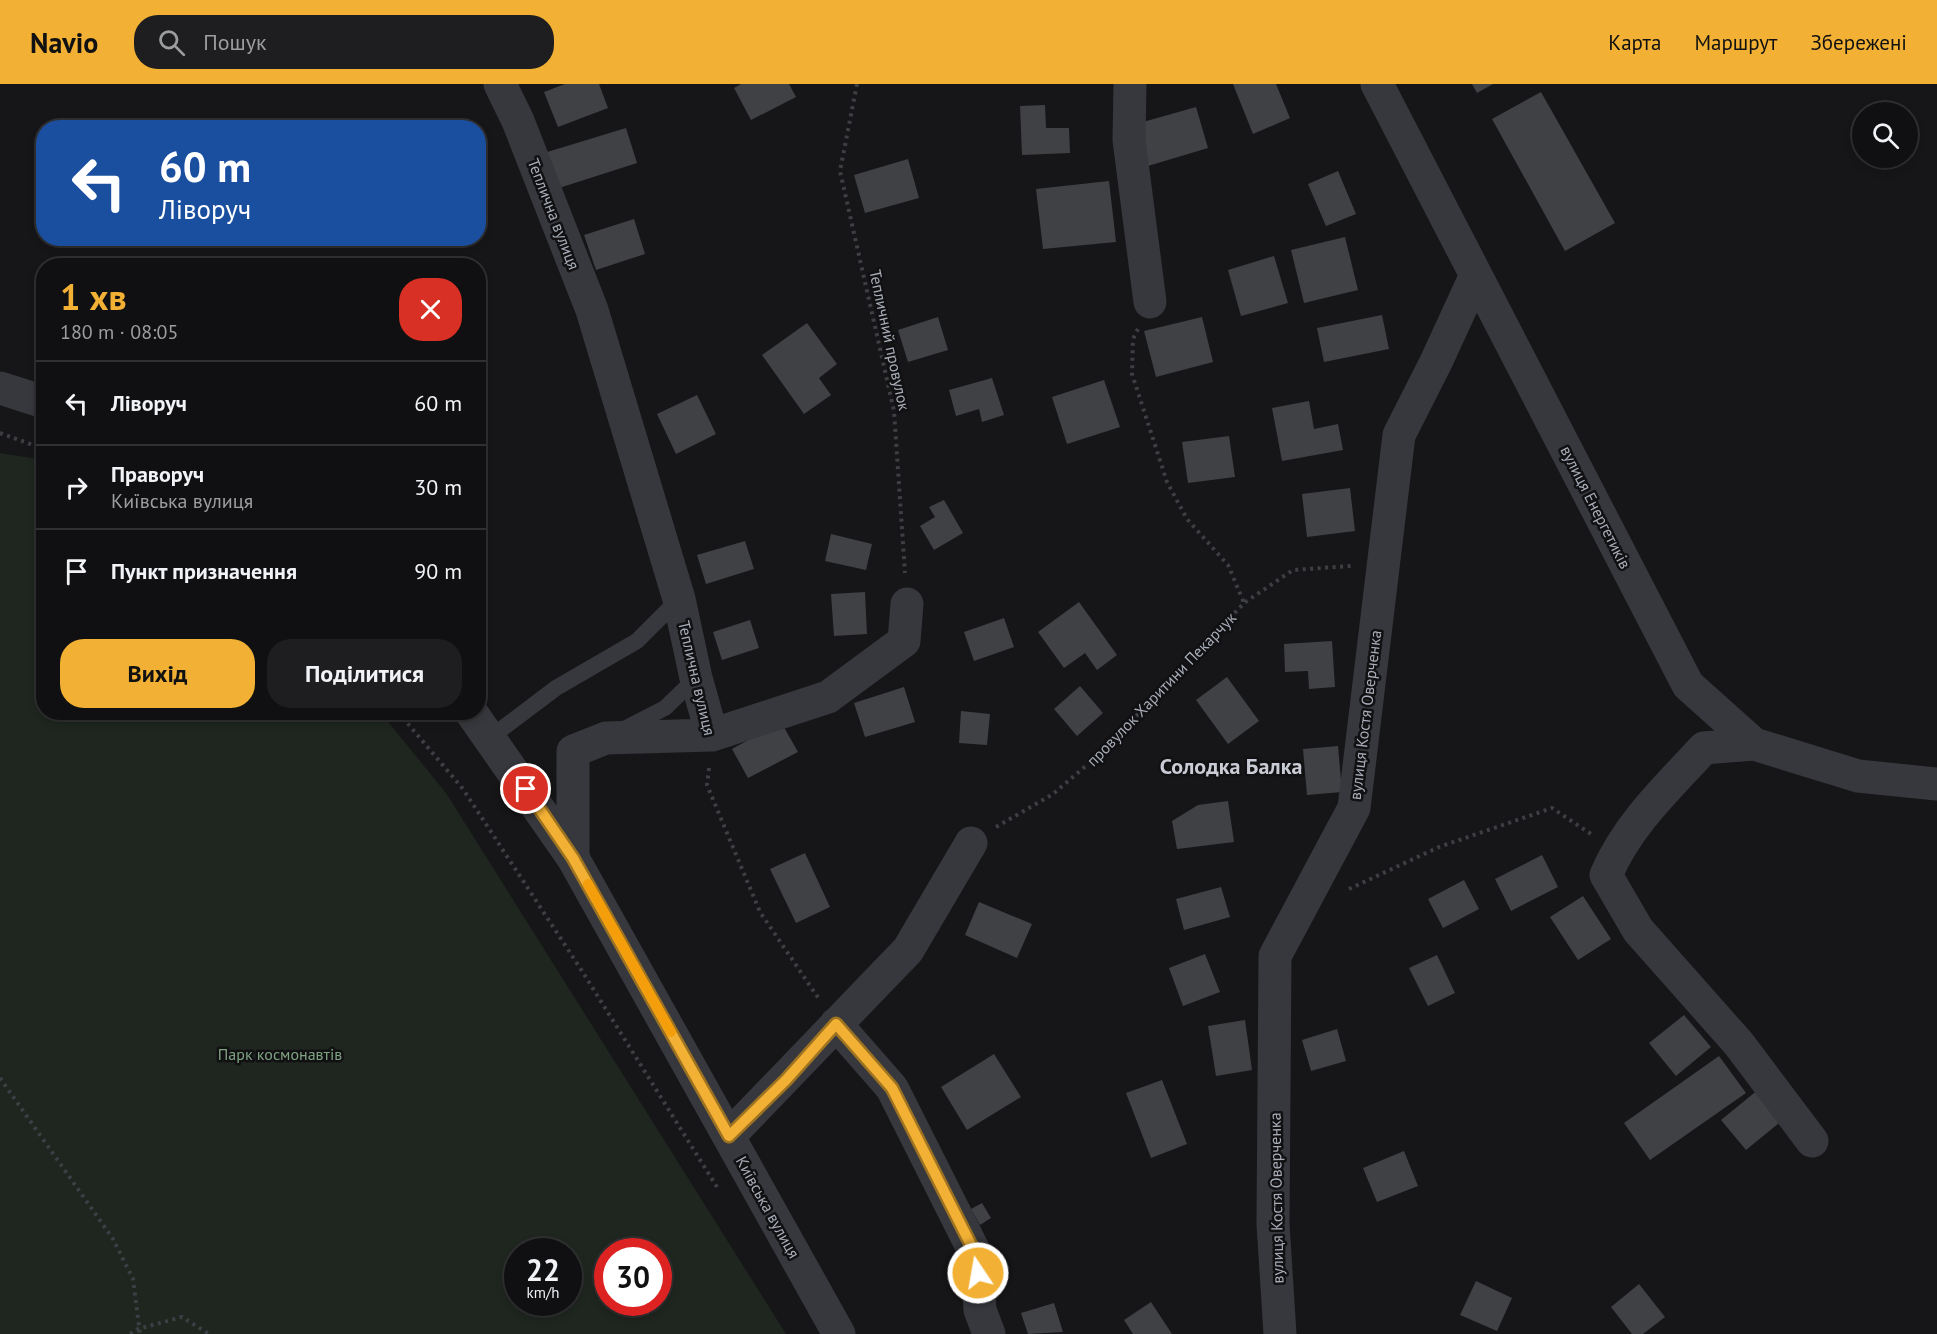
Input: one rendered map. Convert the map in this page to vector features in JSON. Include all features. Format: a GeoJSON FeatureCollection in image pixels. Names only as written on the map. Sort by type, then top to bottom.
{"type":"FeatureCollection","features":[{"type":"Feature","properties":{"kind":"street","name":"Теплична вулиця"},"geometry":{"type":"LineString","coordinates":[[500,84],[518,121],[592,310],[679,599],[696,678],[712,735]]}},
{"type":"Feature","properties":{"kind":"street"},"geometry":{"type":"LineString","coordinates":[[1130,84],[1129,140],[1150,302]]}},
{"type":"Feature","properties":{"kind":"street","name":"вулиця Енергетиків"},"geometry":{"type":"LineString","coordinates":[[1377,84],[1688,685],[1754,744],[1858,776],[1937,784]]}},
{"type":"Feature","properties":{"kind":"street","name":"вулиця Костя Оверченка"},"geometry":{"type":"LineString","coordinates":[[1280,1334],[1273,1224],[1275,956],[1354,808],[1399,435],[1476,275]]}},
{"type":"Feature","properties":{"kind":"street"},"geometry":{"type":"LineString","coordinates":[[0,388],[36,399]]}},
{"type":"Feature","properties":{"kind":"street"},"geometry":{"type":"LineString","coordinates":[[573,858],[573,751],[606,738],[712,735],[828,698],[904,641],[907,604]]}},
{"type":"Feature","properties":{"kind":"street","name":"Київська вулиця"},"geometry":{"type":"LineString","coordinates":[[481,725],[573,858],[839,1334]]}},
{"type":"Feature","properties":{"kind":"street"},"geometry":{"type":"LineString","coordinates":[[1754,744],[1704,748],[1643,814],[1616,851],[1606,874],[1638,930],[1739,1044],[1812,1141]]}},
{"type":"Feature","properties":{"kind":"street"},"geometry":{"type":"LineString","coordinates":[[729,1136],[786,1080],[836,1024],[908,950],[971,843]]}},
{"type":"Feature","properties":{"kind":"street"},"geometry":{"type":"LineString","coordinates":[[836,1024],[892,1088],[976,1255],[980,1310],[989,1334]]}},
{"type":"Feature","properties":{"kind":"lane"},"geometry":{"type":"LineString","coordinates":[[481,725],[556,688],[637,641],[679,599]]}},
{"type":"Feature","properties":{"kind":"lane"},"geometry":{"type":"LineString","coordinates":[[606,738],[665,708],[696,678]]}},
{"type":"Feature","properties":{"kind":"path","name":"Тепличний провулок"},"geometry":{"type":"LineString","coordinates":[[857,84],[840,171],[894,411],[907,604]]}},
{"type":"Feature","properties":{"kind":"path"},"geometry":{"type":"LineString","coordinates":[[1150,302],[1133,339],[1132,374],[1167,482],[1187,519],[1228,565],[1244,603]]}},
{"type":"Feature","properties":{"kind":"path"},"geometry":{"type":"LineString","coordinates":[[0,433],[36,446]]}},
{"type":"Feature","properties":{"kind":"path","name":"провулок Харитини Пекарчук"},"geometry":{"type":"LineString","coordinates":[[971,843],[1053,794],[1101,753],[1244,603],[1293,570],[1383,565]]}},
{"type":"Feature","properties":{"kind":"path"},"geometry":{"type":"LineString","coordinates":[[405,720],[463,789],[582,971],[719,1191]]}},
{"type":"Feature","properties":{"kind":"path","name":"Теплична вулиця"},"geometry":{"type":"LineString","coordinates":[[712,735],[707,785],[760,912],[836,1024]]}},
{"type":"Feature","properties":{"kind":"path"},"geometry":{"type":"LineString","coordinates":[[1348,890],[1439,847],[1552,808],[1616,851]]}},
{"type":"Feature","properties":{"kind":"path"},"geometry":{"type":"LineString","coordinates":[[0,1077],[113,1239],[134,1279],[139,1331]]}},
{"type":"Feature","properties":{"kind":"path"},"geometry":{"type":"LineString","coordinates":[[130,1334],[182,1317],[209,1334]]}},
{"type":"Feature","properties":{"kind":"green space","name":"Парк космонавтів"},"geometry":{"type":"Polygon","coordinates":[[[0,453],[36,459],[36,720],[387,720],[446,793],[786,1334],[0,1334],[0,453]]]}},
{"type":"Feature","properties":{"kind":"building"},"geometry":{"type":"Polygon","coordinates":[[[565,84],[599,84],[608,108],[558,127],[544,92],[565,84]]]}},
{"type":"Feature","properties":{"kind":"building"},"geometry":{"type":"Polygon","coordinates":[[[741,84],[789,84],[796,97],[751,120],[734,88],[741,84]]]}},
{"type":"Feature","properties":{"kind":"building"},"geometry":{"type":"Polygon","coordinates":[[[1233,84],[1276,84],[1290,118],[1253,134],[1233,84]]]}},
{"type":"Feature","properties":{"kind":"building"},"geometry":{"type":"Polygon","coordinates":[[[1472,84],[1493,84],[1477,93],[1472,84]]]}},
{"type":"Feature","properties":{"kind":"building"},"geometry":{"type":"Polygon","coordinates":[[[1541,92],[1615,223],[1565,251],[1492,119],[1541,92]]]}},
{"type":"Feature","properties":{"kind":"building"},"geometry":{"type":"Polygon","coordinates":[[[1045,105],[1046,128],[1069,128],[1070,153],[1022,155],[1020,106],[1045,105]]]}},
{"type":"Feature","properties":{"kind":"building"},"geometry":{"type":"Polygon","coordinates":[[[1196,107],[1208,148],[1148,166],[1136,124],[1196,107]]]}},
{"type":"Feature","properties":{"kind":"building"},"geometry":{"type":"Polygon","coordinates":[[[626,128],[637,163],[556,189],[544,153],[626,128]]]}},
{"type":"Feature","properties":{"kind":"building"},"geometry":{"type":"Polygon","coordinates":[[[908,159],[919,198],[865,213],[854,175],[908,159]]]}},
{"type":"Feature","properties":{"kind":"building"},"geometry":{"type":"Polygon","coordinates":[[[1338,171],[1356,214],[1326,226],[1308,184],[1338,171]]]}},
{"type":"Feature","properties":{"kind":"building"},"geometry":{"type":"Polygon","coordinates":[[[1109,181],[1116,242],[1043,249],[1036,189],[1109,181]]]}},
{"type":"Feature","properties":{"kind":"building"},"geometry":{"type":"Polygon","coordinates":[[[634,219],[645,254],[596,270],[584,235],[634,219]]]}},
{"type":"Feature","properties":{"kind":"building"},"geometry":{"type":"Polygon","coordinates":[[[1345,237],[1358,290],[1304,303],[1291,250],[1345,237]]]}},
{"type":"Feature","properties":{"kind":"building"},"geometry":{"type":"Polygon","coordinates":[[[1274,256],[1288,303],[1241,316],[1228,270],[1274,256]]]}},
{"type":"Feature","properties":{"kind":"building"},"geometry":{"type":"Polygon","coordinates":[[[1382,315],[1389,349],[1324,362],[1317,328],[1382,315]]]}},
{"type":"Feature","properties":{"kind":"building"},"geometry":{"type":"Polygon","coordinates":[[[938,317],[948,350],[908,362],[898,330],[938,317]]]}},
{"type":"Feature","properties":{"kind":"building"},"geometry":{"type":"Polygon","coordinates":[[[1202,317],[1213,362],[1156,377],[1144,331],[1202,317]]]}},
{"type":"Feature","properties":{"kind":"building"},"geometry":{"type":"Polygon","coordinates":[[[807,323],[837,364],[819,378],[831,395],[804,414],[762,355],[807,323]]]}},
{"type":"Feature","properties":{"kind":"building"},"geometry":{"type":"Polygon","coordinates":[[[992,378],[1004,415],[982,422],[979,409],[956,416],[949,390],[992,378]]]}},
{"type":"Feature","properties":{"kind":"building"},"geometry":{"type":"Polygon","coordinates":[[[1104,380],[1120,427],[1067,444],[1052,397],[1104,380]]]}},
{"type":"Feature","properties":{"kind":"building"},"geometry":{"type":"Polygon","coordinates":[[[697,395],[716,434],[676,454],[657,414],[697,395]]]}},
{"type":"Feature","properties":{"kind":"building"},"geometry":{"type":"Polygon","coordinates":[[[1309,401],[1314,429],[1338,424],[1343,450],[1282,461],[1272,408],[1309,401]]]}},
{"type":"Feature","properties":{"kind":"building"},"geometry":{"type":"Polygon","coordinates":[[[1229,436],[1235,477],[1188,483],[1182,442],[1229,436]]]}},
{"type":"Feature","properties":{"kind":"building"},"geometry":{"type":"Polygon","coordinates":[[[1350,488],[1355,531],[1307,537],[1302,494],[1350,488]]]}},
{"type":"Feature","properties":{"kind":"building"},"geometry":{"type":"Polygon","coordinates":[[[944,500],[963,533],[934,550],[920,526],[935,517],[929,507],[944,500]]]}},
{"type":"Feature","properties":{"kind":"building"},"geometry":{"type":"Polygon","coordinates":[[[831,534],[872,544],[866,570],[825,561],[831,534]]]}},
{"type":"Feature","properties":{"kind":"building"},"geometry":{"type":"Polygon","coordinates":[[[745,541],[754,569],[706,584],[697,555],[745,541]]]}},
{"type":"Feature","properties":{"kind":"building"},"geometry":{"type":"Polygon","coordinates":[[[865,592],[867,634],[834,636],[831,594],[865,592]]]}},
{"type":"Feature","properties":{"kind":"building"},"geometry":{"type":"Polygon","coordinates":[[[1079,602],[1117,655],[1097,670],[1085,653],[1064,668],[1038,632],[1079,602]]]}},
{"type":"Feature","properties":{"kind":"building"},"geometry":{"type":"Polygon","coordinates":[[[1004,618],[1014,647],[974,661],[964,632],[1004,618]]]}},
{"type":"Feature","properties":{"kind":"building"},"geometry":{"type":"Polygon","coordinates":[[[750,620],[759,648],[722,660],[713,632],[750,620]]]}},
{"type":"Feature","properties":{"kind":"building"},"geometry":{"type":"Polygon","coordinates":[[[1332,641],[1335,687],[1309,689],[1308,671],[1285,672],[1284,644],[1332,641]]]}},
{"type":"Feature","properties":{"kind":"building"},"geometry":{"type":"Polygon","coordinates":[[[1227,677],[1259,721],[1228,744],[1196,700],[1227,677]]]}},
{"type":"Feature","properties":{"kind":"building"},"geometry":{"type":"Polygon","coordinates":[[[1080,686],[1103,713],[1077,736],[1054,709],[1080,686]]]}},
{"type":"Feature","properties":{"kind":"building"},"geometry":{"type":"Polygon","coordinates":[[[904,687],[915,722],[865,737],[854,703],[904,687]]]}},
{"type":"Feature","properties":{"kind":"building"},"geometry":{"type":"Polygon","coordinates":[[[961,711],[990,714],[987,745],[959,743],[961,711]]]}},
{"type":"Feature","properties":{"kind":"building"},"geometry":{"type":"Polygon","coordinates":[[[781,722],[798,752],[748,778],[732,749],[781,722]]]}},
{"type":"Feature","properties":{"kind":"building"},"geometry":{"type":"Polygon","coordinates":[[[1338,746],[1342,792],[1307,795],[1303,749],[1338,746]]]}},
{"type":"Feature","properties":{"kind":"building"},"geometry":{"type":"Polygon","coordinates":[[[1228,801],[1234,842],[1177,849],[1172,821],[1198,805],[1228,801]]]}},
{"type":"Feature","properties":{"kind":"building"},"geometry":{"type":"Polygon","coordinates":[[[805,853],[830,907],[796,923],[770,869],[805,853]]]}},
{"type":"Feature","properties":{"kind":"building"},"geometry":{"type":"Polygon","coordinates":[[[1542,855],[1558,887],[1511,911],[1495,879],[1542,855]]]}},
{"type":"Feature","properties":{"kind":"building"},"geometry":{"type":"Polygon","coordinates":[[[1464,880],[1479,909],[1443,928],[1428,899],[1464,880]]]}},
{"type":"Feature","properties":{"kind":"building"},"geometry":{"type":"Polygon","coordinates":[[[1221,887],[1230,917],[1184,930],[1176,899],[1221,887]]]}},
{"type":"Feature","properties":{"kind":"building"},"geometry":{"type":"Polygon","coordinates":[[[1583,896],[1611,939],[1578,960],[1550,917],[1583,896]]]}},
{"type":"Feature","properties":{"kind":"building"},"geometry":{"type":"Polygon","coordinates":[[[979,902],[1032,924],[1017,958],[965,935],[979,902]]]}},
{"type":"Feature","properties":{"kind":"building"},"geometry":{"type":"Polygon","coordinates":[[[1205,954],[1220,992],[1183,1006],[1169,968],[1205,954]]]}},
{"type":"Feature","properties":{"kind":"building"},"geometry":{"type":"Polygon","coordinates":[[[1437,955],[1455,993],[1428,1006],[1409,968],[1437,955]]]}},
{"type":"Feature","properties":{"kind":"building"},"geometry":{"type":"Polygon","coordinates":[[[1684,1015],[1711,1047],[1676,1076],[1649,1043],[1684,1015]]]}},
{"type":"Feature","properties":{"kind":"building"},"geometry":{"type":"Polygon","coordinates":[[[1245,1020],[1252,1070],[1216,1076],[1208,1026],[1245,1020]]]}},
{"type":"Feature","properties":{"kind":"building"},"geometry":{"type":"Polygon","coordinates":[[[1337,1029],[1346,1061],[1311,1071],[1302,1040],[1337,1029]]]}},
{"type":"Feature","properties":{"kind":"building"},"geometry":{"type":"Polygon","coordinates":[[[994,1054],[1021,1097],[967,1130],[941,1087],[994,1054]]]}},
{"type":"Feature","properties":{"kind":"building"},"geometry":{"type":"Polygon","coordinates":[[[1719,1056],[1746,1093],[1650,1160],[1624,1123],[1719,1056]]]}},
{"type":"Feature","properties":{"kind":"building"},"geometry":{"type":"Polygon","coordinates":[[[1162,1080],[1187,1144],[1151,1158],[1126,1093],[1162,1080]]]}},
{"type":"Feature","properties":{"kind":"building"},"geometry":{"type":"Polygon","coordinates":[[[1759,1089],[1784,1119],[1746,1150],[1721,1120],[1759,1089]]]}},
{"type":"Feature","properties":{"kind":"building"},"geometry":{"type":"Polygon","coordinates":[[[1404,1151],[1418,1186],[1377,1202],[1363,1168],[1404,1151]]]}},
{"type":"Feature","properties":{"kind":"building"},"geometry":{"type":"Polygon","coordinates":[[[982,1203],[991,1218],[980,1225],[971,1209],[982,1203]]]}},
{"type":"Feature","properties":{"kind":"building"},"geometry":{"type":"Polygon","coordinates":[[[1476,1281],[1512,1298],[1497,1331],[1460,1315],[1476,1281]]]}},
{"type":"Feature","properties":{"kind":"building"},"geometry":{"type":"Polygon","coordinates":[[[1639,1284],[1665,1317],[1643,1334],[1632,1334],[1611,1307],[1639,1284]]]}},
{"type":"Feature","properties":{"kind":"building"},"geometry":{"type":"Polygon","coordinates":[[[1151,1302],[1172,1334],[1133,1334],[1124,1320],[1151,1302]]]}},
{"type":"Feature","properties":{"kind":"building"},"geometry":{"type":"Polygon","coordinates":[[[1054,1303],[1063,1332],[1028,1334],[1021,1313],[1054,1303]]]}},
{"type":"Feature","properties":{"kind":"slow traffic"},"geometry":{"type":"LineString","coordinates":[[588,884],[671,1032]]}},
{"type":"Feature","properties":{"kind":"district","name":"Солодка Балка"},"geometry":{"type":"Point","coordinates":[1231,766]}},
{"type":"Feature","properties":{"kind":"route"},"geometry":{"type":"LineString","coordinates":[[526,789],[573,858],[729,1136],[786,1080],[836,1024],[892,1088],[976,1255],[978,1273]]}}]}
